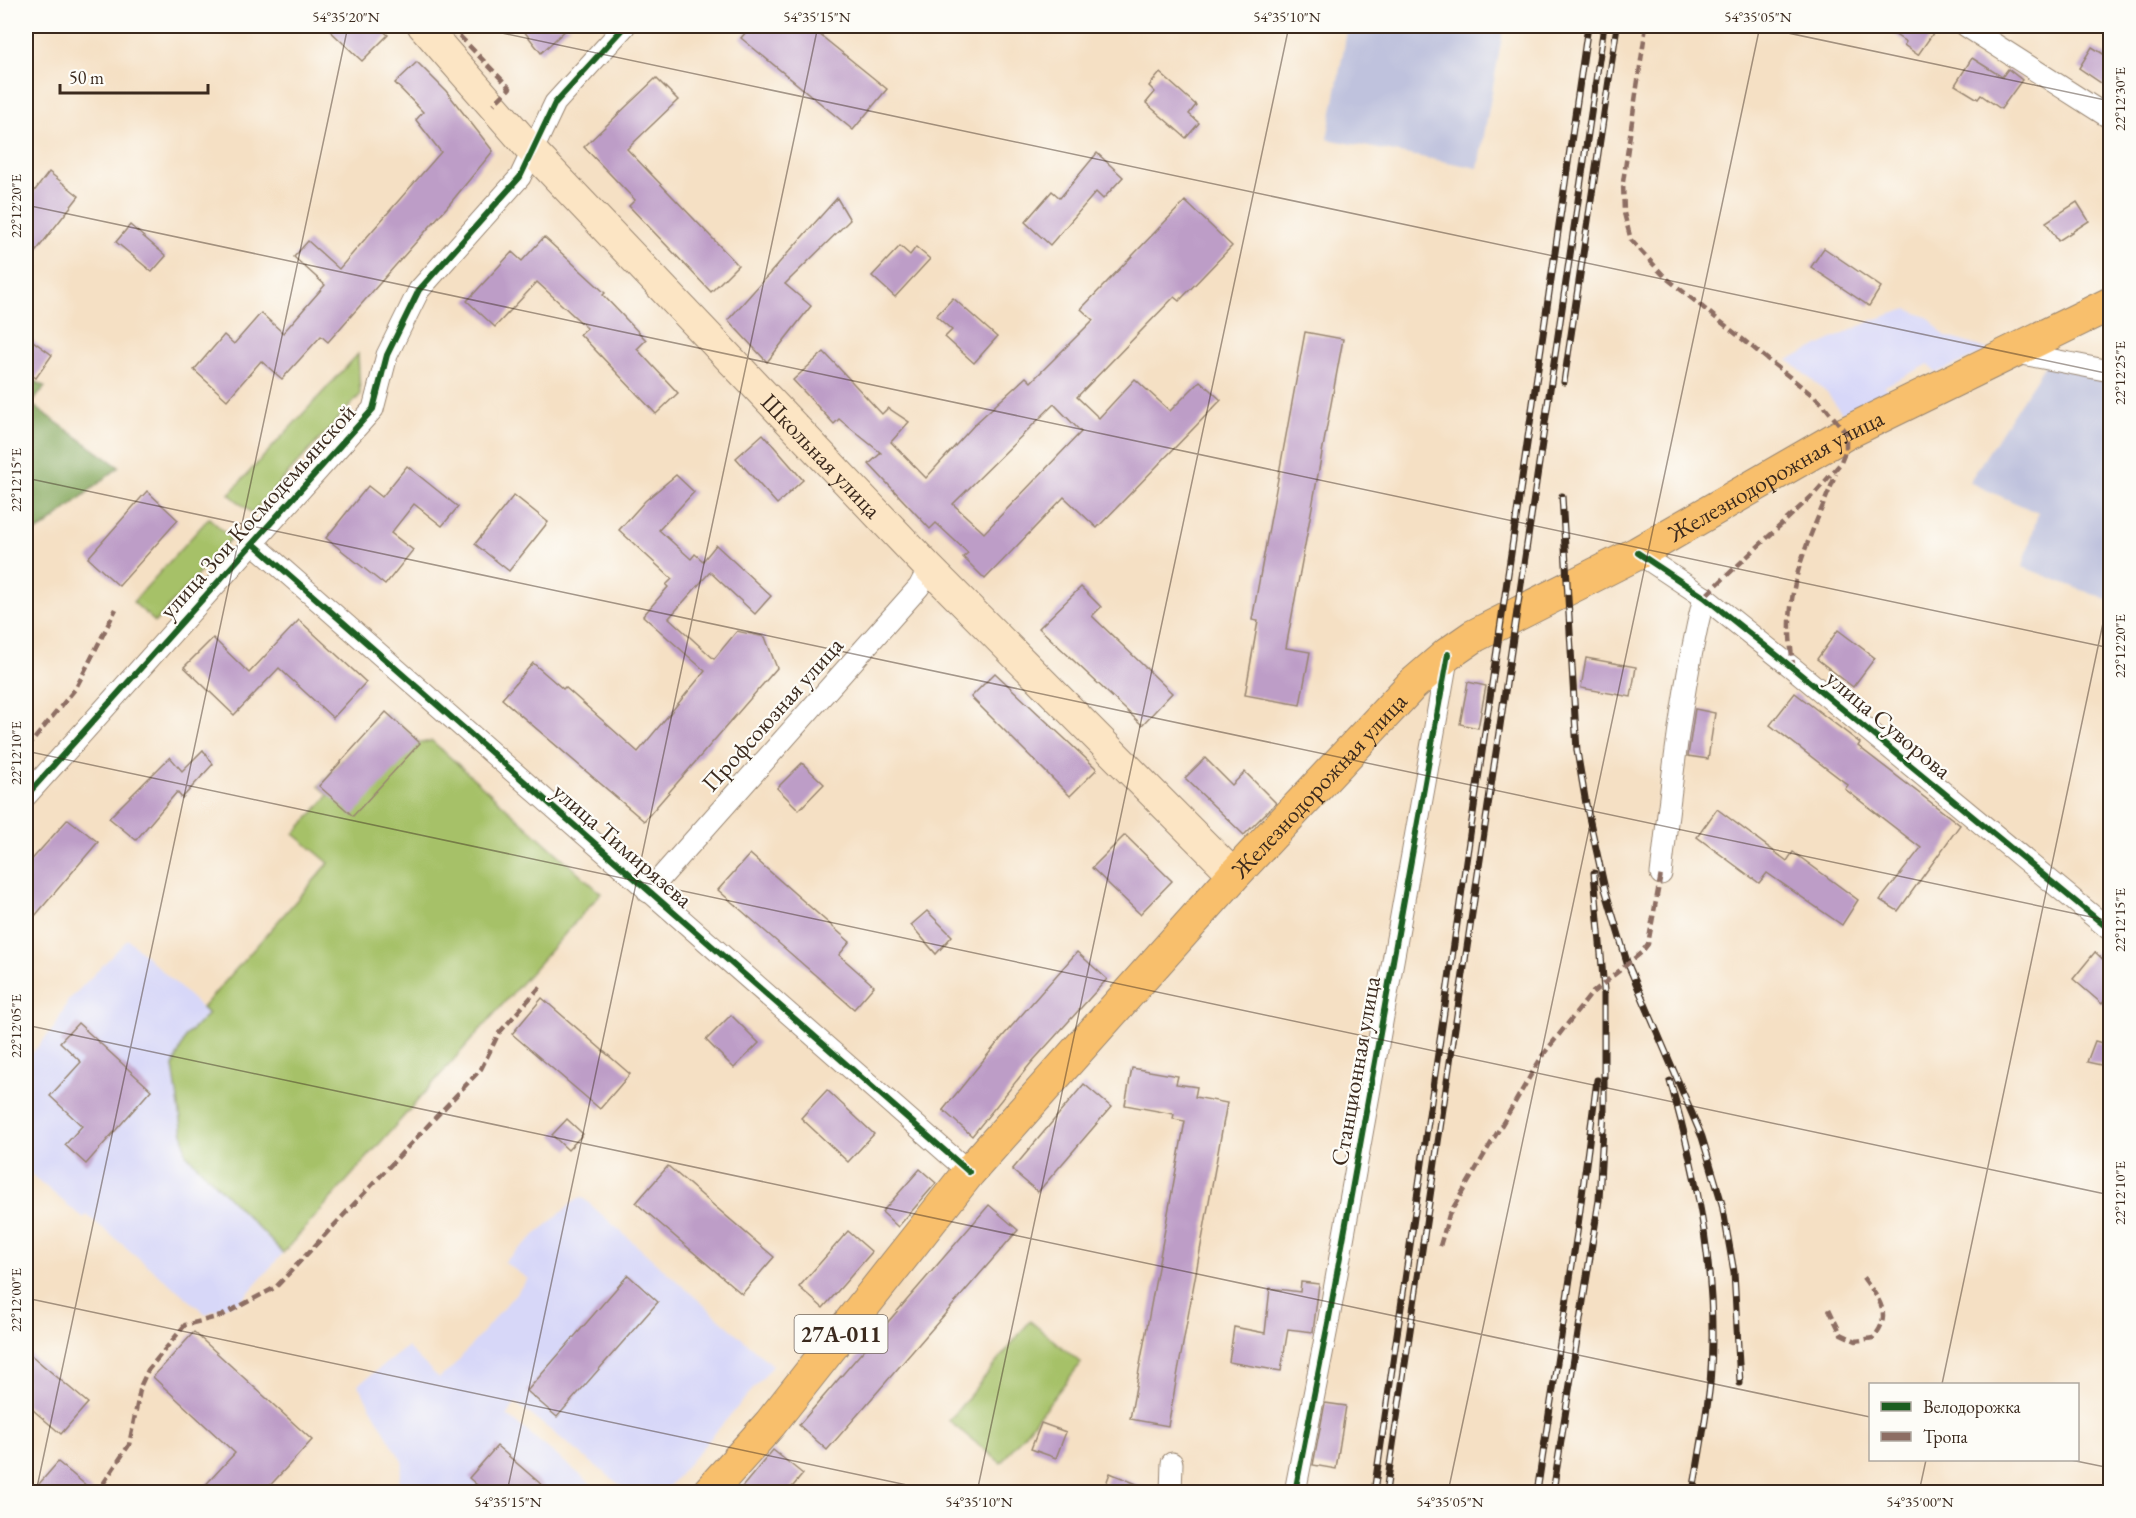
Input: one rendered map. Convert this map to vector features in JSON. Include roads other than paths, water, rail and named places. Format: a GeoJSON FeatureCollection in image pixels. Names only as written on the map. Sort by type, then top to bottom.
{"type":"FeatureCollection","features":[{"type":"Feature","properties":{"kind":"main road","name":"Школьная улица"},"geometry":{"type":"LineString","coordinates":[[423,26],[534,153],[929,568],[1234,875]]}},
{"type":"Feature","properties":{"kind":"main road","name":"Железнодорожная улица"},"geometry":{"type":"LineString","coordinates":[[710,1492],[770,1424],[969,1172],[1234,875],[1412,685],[1448,654],[1474,636],[1638,553],[1845,433],[2110,304]]}},
{"type":"Feature","properties":{"kind":"street","name":"улица Зои Космодемьянской"},"geometry":{"type":"LineString","coordinates":[[26,796],[373,409],[387,355],[419,290],[520,177],[534,153],[555,103],[625,26]]}},
{"type":"Feature","properties":{"kind":"street"},"geometry":{"type":"LineString","coordinates":[[1966,26],[2110,118]]}},
{"type":"Feature","properties":{"kind":"street"},"geometry":{"type":"LineString","coordinates":[[2012,352],[2110,371]]}},
{"type":"Feature","properties":{"kind":"street","name":"улица Тимирязева"},"geometry":{"type":"LineString","coordinates":[[254,544],[969,1172]]}},
{"type":"Feature","properties":{"kind":"street","name":"улица Суворова"},"geometry":{"type":"LineString","coordinates":[[1638,553],[1704,597],[2110,930]]}},
{"type":"Feature","properties":{"kind":"street","name":"Профсоюзная улица"},"geometry":{"type":"LineString","coordinates":[[648,891],[919,587],[929,568]]}},
{"type":"Feature","properties":{"kind":"street"},"geometry":{"type":"LineString","coordinates":[[1662,874],[1679,712],[1688,661],[1704,597]]}},
{"type":"Feature","properties":{"kind":"street","name":"Станционная улица"},"geometry":{"type":"LineString","coordinates":[[1294,1492],[1329,1318],[1448,654]]}},
{"type":"Feature","properties":{"kind":"street"},"geometry":{"type":"LineString","coordinates":[[1171,1492],[1172,1463]]}},
{"type":"Feature","properties":{"kind":"railway"},"geometry":{"type":"LineString","coordinates":[[1374,1492],[1588,26]]}},
{"type":"Feature","properties":{"kind":"railway"},"geometry":{"type":"LineString","coordinates":[[1386,1492],[1604,26]]}},
{"type":"Feature","properties":{"kind":"railway"},"geometry":{"type":"LineString","coordinates":[[1564,382],[1617,26]]}},
{"type":"Feature","properties":{"kind":"railway"},"geometry":{"type":"LineString","coordinates":[[1562,496],[1577,751],[1586,804],[1605,889],[1627,962],[1702,1137],[1722,1204],[1734,1272],[1740,1383]]}},
{"type":"Feature","properties":{"kind":"railway"},"geometry":{"type":"LineString","coordinates":[[1553,1492],[1599,1200],[1604,1111],[1604,990],[1594,873]]}},
{"type":"Feature","properties":{"kind":"railway"},"geometry":{"type":"LineString","coordinates":[[1537,1492],[1577,1233],[1597,1080]]}},
{"type":"Feature","properties":{"kind":"railway"},"geometry":{"type":"LineString","coordinates":[[1670,1081],[1697,1193],[1709,1269],[1712,1345],[1710,1384],[1693,1492]]}}]}
